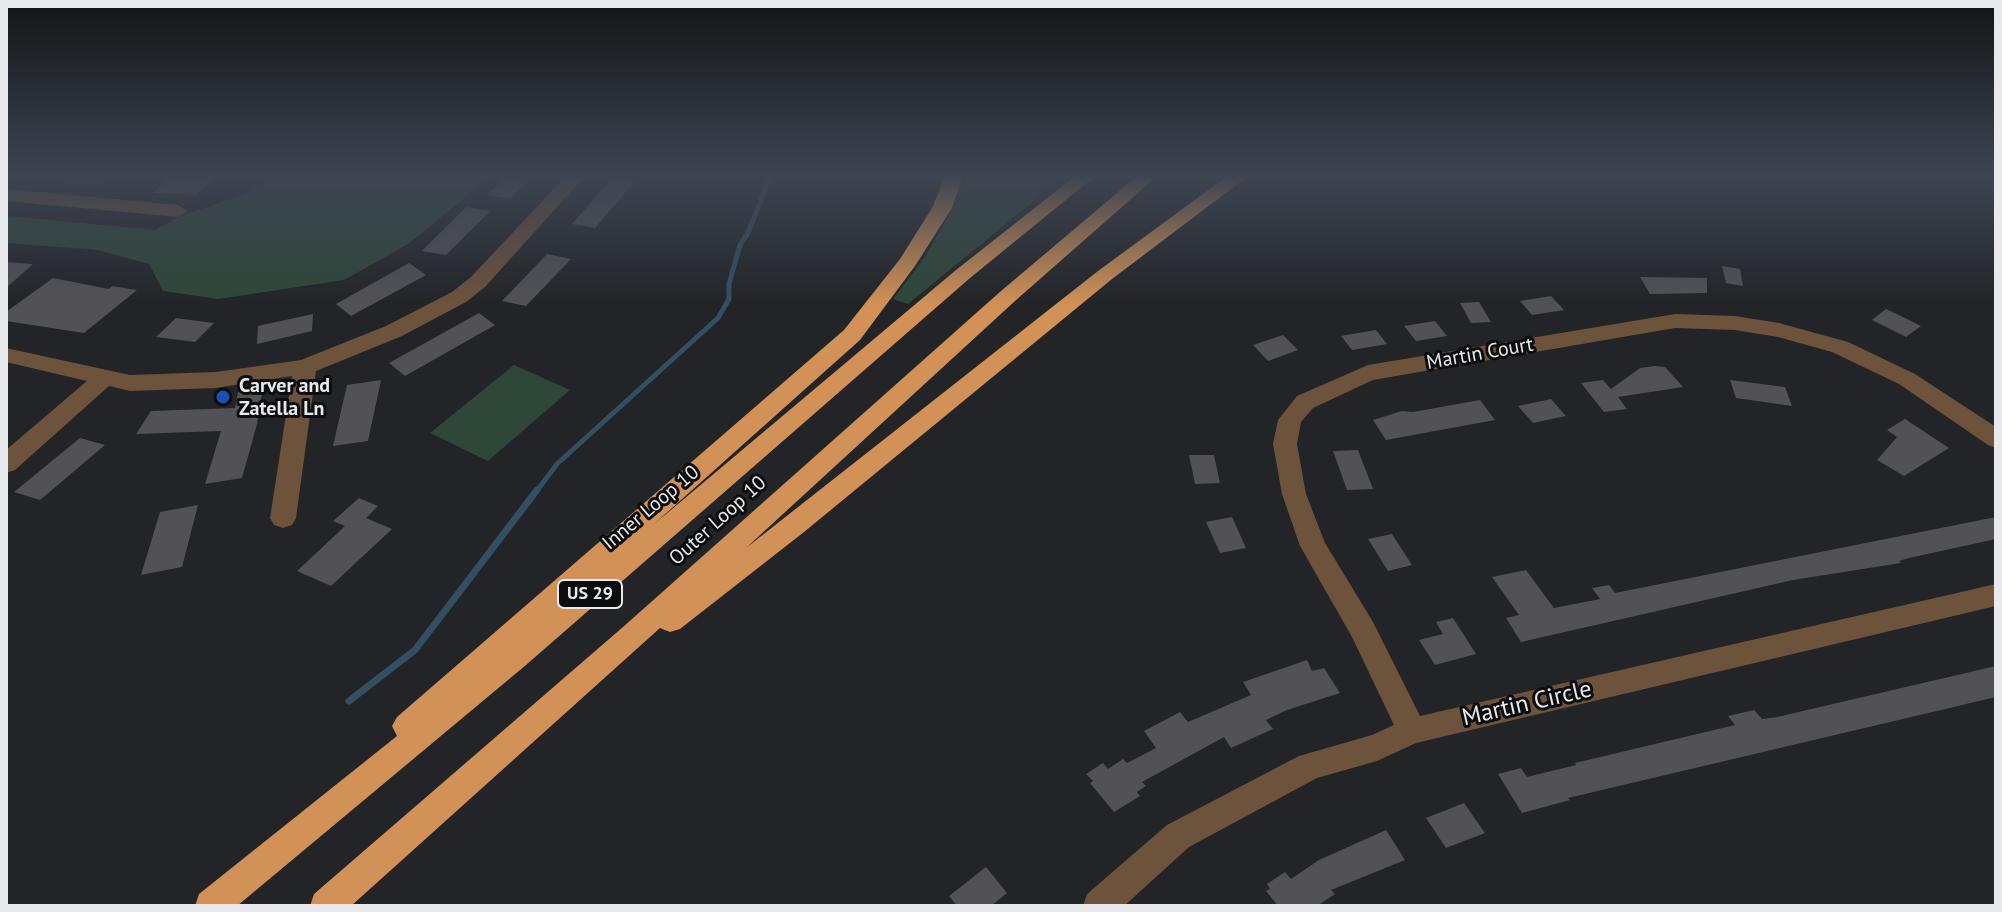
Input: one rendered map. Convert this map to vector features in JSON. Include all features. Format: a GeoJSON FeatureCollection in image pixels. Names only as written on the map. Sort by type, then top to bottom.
{"type":"FeatureCollection","features":[{"type":"Feature","properties":{"kind":"highway"},"geometry":{"type":"LineString","coordinates":[[210,906],[505,638],[852,335],[908,262],[935,220]]}},
{"type":"Feature","properties":{"kind":"highway","name":"Inner Loop 10"},"geometry":{"type":"LineString","coordinates":[[210,906],[516,657],[963,274],[1031,220]]}},
{"type":"Feature","properties":{"kind":"highway","name":"Outer Loop 10"},"geometry":{"type":"LineString","coordinates":[[326,906],[1097,220]]}},
{"type":"Feature","properties":{"kind":"highway"},"geometry":{"type":"LineString","coordinates":[[484,763],[795,525],[1105,275],[1180,220]]}},
{"type":"Feature","properties":{"kind":"street"},"geometry":{"type":"LineString","coordinates":[[6,355],[130,383],[216,380],[305,367],[394,331],[459,297],[478,282],[536,220]]}},
{"type":"Feature","properties":{"kind":"street","name":"Martin Court"},"geometry":{"type":"LineString","coordinates":[[1412,731],[1363,630],[1313,546],[1294,494],[1285,444],[1290,420],[1305,402],[1316,396],[1368,373],[1525,345],[1675,321],[1735,323],[1779,330],[1840,347],[1907,379],[1996,439]]}},
{"type":"Feature","properties":{"kind":"street"},"geometry":{"type":"LineString","coordinates":[[283,518],[305,367]]}},
{"type":"Feature","properties":{"kind":"street"},"geometry":{"type":"LineString","coordinates":[[6,464],[103,379]]}},
{"type":"Feature","properties":{"kind":"street","name":"Martin Circle"},"geometry":{"type":"LineString","coordinates":[[1099,906],[1178,836],[1310,766],[1377,747],[1412,731],[1996,595]]}},
{"type":"Feature","properties":{"kind":"green space"},"geometry":{"type":"Polygon","coordinates":[[[6,220],[44,220],[155,230],[174,220],[438,220],[408,244],[344,280],[218,299],[163,291],[149,264],[98,250],[6,243],[6,220]]]}},
{"type":"Feature","properties":{"kind":"green space"},"geometry":{"type":"Polygon","coordinates":[[[946,220],[1011,220],[908,304],[893,299],[925,257],[946,220]]]}},
{"type":"Feature","properties":{"kind":"green space"},"geometry":{"type":"Polygon","coordinates":[[[514,365],[570,390],[488,461],[430,433],[514,365]]]}},
{"type":"Feature","properties":{"kind":"building"},"geometry":{"type":"Polygon","coordinates":[[[453,220],[481,220],[446,255],[422,251],[453,220]]]}},
{"type":"Feature","properties":{"kind":"building"},"geometry":{"type":"Polygon","coordinates":[[[576,220],[602,220],[595,228],[572,224],[576,220]]]}},
{"type":"Feature","properties":{"kind":"building"},"geometry":{"type":"Polygon","coordinates":[[[547,254],[571,259],[526,306],[502,301],[547,254]]]}},
{"type":"Feature","properties":{"kind":"building"},"geometry":{"type":"Polygon","coordinates":[[[6,262],[33,264],[6,288],[6,262]]]}},
{"type":"Feature","properties":{"kind":"building"},"geometry":{"type":"Polygon","coordinates":[[[409,263],[426,275],[351,316],[336,304],[409,263]]]}},
{"type":"Feature","properties":{"kind":"building"},"geometry":{"type":"Polygon","coordinates":[[[1722,266],[1740,269],[1743,286],[1726,283],[1722,266]]]}},
{"type":"Feature","properties":{"kind":"building"},"geometry":{"type":"Polygon","coordinates":[[[1640,277],[1707,278],[1707,293],[1650,294],[1640,277]]]}},
{"type":"Feature","properties":{"kind":"building"},"geometry":{"type":"Polygon","coordinates":[[[53,278],[109,289],[112,286],[137,290],[84,333],[6,321],[6,312],[53,278]]]}},
{"type":"Feature","properties":{"kind":"building"},"geometry":{"type":"Polygon","coordinates":[[[1551,296],[1564,310],[1532,315],[1520,301],[1551,296]]]}},
{"type":"Feature","properties":{"kind":"building"},"geometry":{"type":"Polygon","coordinates":[[[1479,302],[1491,322],[1471,323],[1460,303],[1479,302]]]}},
{"type":"Feature","properties":{"kind":"building"},"geometry":{"type":"Polygon","coordinates":[[[1886,309],[1921,326],[1906,337],[1872,320],[1886,309]]]}},
{"type":"Feature","properties":{"kind":"building"},"geometry":{"type":"Polygon","coordinates":[[[479,313],[495,325],[405,376],[389,363],[479,313]]]}},
{"type":"Feature","properties":{"kind":"building"},"geometry":{"type":"Polygon","coordinates":[[[313,314],[312,331],[257,344],[258,326],[313,314]]]}},
{"type":"Feature","properties":{"kind":"building"},"geometry":{"type":"Polygon","coordinates":[[[176,318],[214,323],[195,342],[156,337],[176,318]]]}},
{"type":"Feature","properties":{"kind":"building"},"geometry":{"type":"Polygon","coordinates":[[[1435,321],[1447,336],[1416,341],[1404,326],[1435,321]]]}},
{"type":"Feature","properties":{"kind":"building"},"geometry":{"type":"Polygon","coordinates":[[[1376,330],[1387,344],[1352,350],[1341,336],[1376,330]]]}},
{"type":"Feature","properties":{"kind":"building"},"geometry":{"type":"Polygon","coordinates":[[[1283,335],[1298,350],[1268,361],[1253,345],[1283,335]]]}},
{"type":"Feature","properties":{"kind":"building"},"geometry":{"type":"Polygon","coordinates":[[[1665,367],[1683,387],[1618,397],[1627,409],[1604,412],[1581,383],[1603,380],[1611,389],[1640,368],[1665,367]]]}},
{"type":"Feature","properties":{"kind":"building"},"geometry":{"type":"Polygon","coordinates":[[[381,380],[368,441],[333,446],[347,385],[381,380]]]}},
{"type":"Feature","properties":{"kind":"building"},"geometry":{"type":"Polygon","coordinates":[[[1730,380],[1785,387],[1792,406],[1736,398],[1730,380]]]}},
{"type":"Feature","properties":{"kind":"building"},"geometry":{"type":"Polygon","coordinates":[[[263,387],[257,424],[242,478],[205,484],[221,431],[136,434],[151,411],[235,408],[238,392],[263,387]]]}},
{"type":"Feature","properties":{"kind":"building"},"geometry":{"type":"Polygon","coordinates":[[[1551,399],[1566,416],[1533,423],[1518,406],[1551,399]]]}},
{"type":"Feature","properties":{"kind":"building"},"geometry":{"type":"Polygon","coordinates":[[[1480,400],[1495,420],[1386,440],[1373,420],[1402,411],[1413,412],[1480,400]]]}},
{"type":"Feature","properties":{"kind":"building"},"geometry":{"type":"Polygon","coordinates":[[[1905,419],[1949,448],[1904,476],[1877,460],[1897,437],[1887,430],[1905,419]]]}},
{"type":"Feature","properties":{"kind":"building"},"geometry":{"type":"Polygon","coordinates":[[[80,438],[105,445],[40,500],[14,492],[80,438]]]}},
{"type":"Feature","properties":{"kind":"building"},"geometry":{"type":"Polygon","coordinates":[[[1358,450],[1373,489],[1347,490],[1333,451],[1358,450]]]}},
{"type":"Feature","properties":{"kind":"building"},"geometry":{"type":"Polygon","coordinates":[[[1189,455],[1214,455],[1220,483],[1195,484],[1189,455]]]}},
{"type":"Feature","properties":{"kind":"building"},"geometry":{"type":"Polygon","coordinates":[[[359,498],[378,506],[366,518],[392,529],[331,586],[297,571],[345,526],[333,521],[359,498]]]}},
{"type":"Feature","properties":{"kind":"building"},"geometry":{"type":"Polygon","coordinates":[[[198,505],[182,567],[141,575],[160,512],[198,505]]]}},
{"type":"Feature","properties":{"kind":"building"},"geometry":{"type":"Polygon","coordinates":[[[1232,517],[1246,548],[1220,553],[1206,522],[1232,517]]]}},
{"type":"Feature","properties":{"kind":"building"},"geometry":{"type":"Polygon","coordinates":[[[1996,517],[1996,539],[1909,558],[1899,561],[1901,563],[1793,580],[1521,642],[1506,618],[1519,615],[1492,577],[1526,570],[1554,608],[1600,599],[1592,588],[1609,585],[1615,593],[1996,517]]]}},
{"type":"Feature","properties":{"kind":"building"},"geometry":{"type":"Polygon","coordinates":[[[1392,534],[1412,565],[1388,571],[1368,539],[1392,534]]]}},
{"type":"Feature","properties":{"kind":"building"},"geometry":{"type":"Polygon","coordinates":[[[1453,618],[1476,654],[1435,665],[1419,640],[1443,634],[1436,622],[1453,618]]]}},
{"type":"Feature","properties":{"kind":"building"},"geometry":{"type":"Polygon","coordinates":[[[1307,660],[1312,671],[1324,668],[1340,693],[1266,720],[1273,729],[1231,748],[1224,737],[1142,782],[1146,786],[1137,792],[1140,796],[1114,812],[1090,783],[1093,781],[1086,774],[1103,763],[1108,769],[1123,759],[1127,763],[1156,748],[1144,731],[1180,712],[1188,722],[1251,695],[1243,682],[1307,660]]]}},
{"type":"Feature","properties":{"kind":"building"},"geometry":{"type":"Polygon","coordinates":[[[1996,666],[1996,697],[1568,798],[1570,800],[1522,813],[1498,774],[1521,768],[1527,777],[1735,725],[1728,716],[1754,710],[1762,719],[1777,717],[1996,666]]]}},
{"type":"Feature","properties":{"kind":"building"},"geometry":{"type":"Polygon","coordinates":[[[1464,803],[1485,833],[1446,848],[1426,818],[1464,803]]]}},
{"type":"Feature","properties":{"kind":"building"},"geometry":{"type":"Polygon","coordinates":[[[1386,830],[1405,860],[1331,890],[1335,894],[1317,906],[1278,906],[1266,891],[1270,889],[1267,884],[1285,872],[1291,879],[1319,860],[1386,830]]]}},
{"type":"Feature","properties":{"kind":"building"},"geometry":{"type":"Polygon","coordinates":[[[986,867],[1007,893],[991,906],[957,906],[949,896],[986,867]]]}},
{"type":"Feature","properties":{"kind":"waterway"},"geometry":{"type":"LineString","coordinates":[[536,492],[557,464],[718,318],[729,299],[729,284],[740,245],[753,220]]}},
{"type":"Feature","properties":{"kind":"waterway"},"geometry":{"type":"LineString","coordinates":[[349,701],[415,650],[537,490]]}},
{"type":"Feature","properties":{"kind":"place","name":"Carver and Zatella Ln"},"geometry":{"type":"Point","coordinates":[223,397]}}]}
